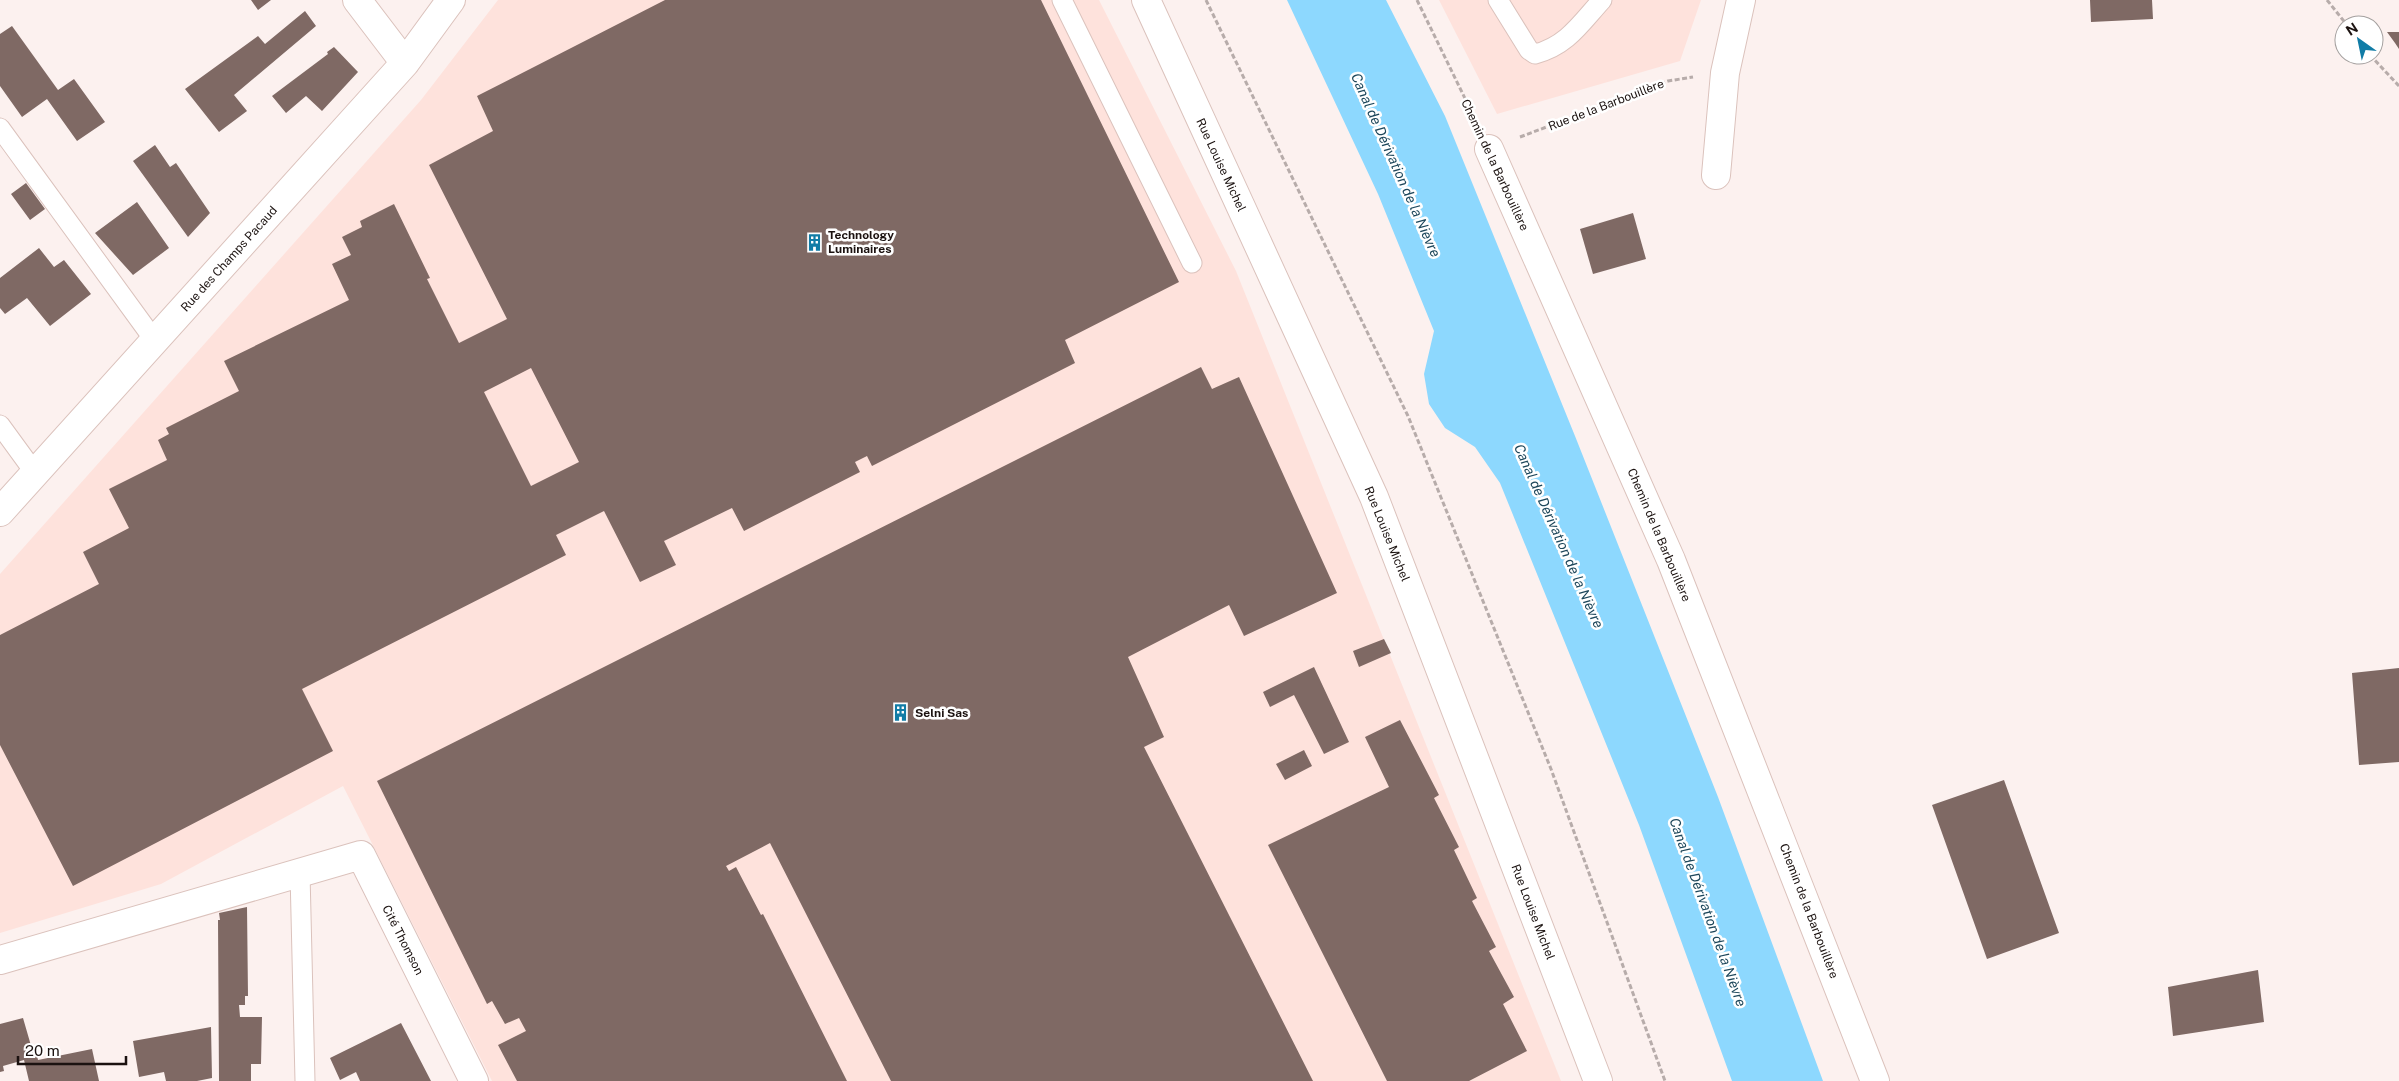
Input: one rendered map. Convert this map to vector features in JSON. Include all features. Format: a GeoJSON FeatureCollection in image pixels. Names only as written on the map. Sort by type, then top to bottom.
{"type":"FeatureCollection","features":[{"type":"Feature","properties":{"kind":"street"},"geometry":{"type":"LineString","coordinates":[[357,0],[405,63]]}},
{"type":"Feature","properties":{"kind":"street","name":"Rue des Champs Pacaud"},"geometry":{"type":"LineString","coordinates":[[0,512],[405,63],[451,0]]}},
{"type":"Feature","properties":{"kind":"street","name":"Rue Louise Michel"},"geometry":{"type":"LineString","coordinates":[[1146,0],[1374,497],[1598,1081]]}},
{"type":"Feature","properties":{"kind":"street"},"geometry":{"type":"LineString","coordinates":[[1716,174],[1725,73],[1741,0]]}},
{"type":"Feature","properties":{"kind":"street","name":"Chemin de la Barbouillère"},"geometry":{"type":"LineString","coordinates":[[1489,149],[1671,560],[1875,1081]]}},
{"type":"Feature","properties":{"kind":"street","name":"Cité Thomson"},"geometry":{"type":"LineString","coordinates":[[0,960],[361,855],[474,1081]]}},
{"type":"Feature","properties":{"kind":"lane"},"geometry":{"type":"LineString","coordinates":[[1062,0],[1192,263]]}},
{"type":"Feature","properties":{"kind":"lane"},"geometry":{"type":"LineString","coordinates":[[1498,0],[1529,50],[1535,54],[1551,50],[1566,40],[1602,0]]}},
{"type":"Feature","properties":{"kind":"lane"},"geometry":{"type":"LineString","coordinates":[[0,128],[155,341]]}},
{"type":"Feature","properties":{"kind":"lane"},"geometry":{"type":"LineString","coordinates":[[0,425],[35,473]]}},
{"type":"Feature","properties":{"kind":"lane"},"geometry":{"type":"LineString","coordinates":[[300,873],[304,1081]]}},
{"type":"Feature","properties":{"kind":"path"},"geometry":{"type":"LineString","coordinates":[[1206,0],[1408,416],[1551,769],[1665,1081]]}},
{"type":"Feature","properties":{"kind":"path","name":"Chemin de la Barbouillère"},"geometry":{"type":"LineString","coordinates":[[1417,0],[1489,149]]}},
{"type":"Feature","properties":{"kind":"path"},"geometry":{"type":"LineString","coordinates":[[2327,0],[2339,15]]}},
{"type":"Feature","properties":{"kind":"path"},"geometry":{"type":"LineString","coordinates":[[2379,65],[2399,86]]}},
{"type":"Feature","properties":{"kind":"path","name":"Rue de la Barbouillère"},"geometry":{"type":"LineString","coordinates":[[1489,149],[1668,81],[1725,73]]}},
{"type":"Feature","properties":{"kind":"shaded area"},"geometry":{"type":"Polygon","coordinates":[[[498,0],[1099,0],[1236,271],[1561,1081],[492,1081],[343,786],[161,884],[0,933],[0,574],[421,100],[498,0]]]}},
{"type":"Feature","properties":{"kind":"shaded area"},"geometry":{"type":"Polygon","coordinates":[[[1439,0],[1701,0],[1680,61],[1497,114],[1439,0]]]}},
{"type":"Feature","properties":{"kind":"water","name":"Canal de Dérivation de la Nièvre"},"geometry":{"type":"Polygon","coordinates":[[[1287,0],[1386,0],[1445,116],[1575,436],[1718,797],[1823,1081],[1732,1081],[1639,825],[1500,483],[1475,447],[1445,428],[1429,404],[1424,374],[1434,331],[1378,194],[1287,0]]]}},
{"type":"Feature","properties":{"kind":"building"},"geometry":{"type":"Polygon","coordinates":[[[251,0],[271,0],[258,10],[251,0]]]}},
{"type":"Feature","properties":{"kind":"building"},"geometry":{"type":"Polygon","coordinates":[[[665,0],[1041,0],[1179,282],[1065,340],[1075,363],[872,466],[867,456],[855,462],[860,472],[744,531],[732,508],[664,541],[676,565],[640,582],[604,511],[556,535],[566,555],[302,689],[333,751],[73,886],[0,745],[0,635],[99,584],[83,552],[129,528],[109,489],[167,460],[158,440],[169,434],[166,428],[239,391],[224,361],[349,300],[332,264],[351,255],[342,237],[362,227],[360,221],[394,204],[430,278],[427,279],[459,343],[507,319],[429,165],[493,131],[477,96],[665,0]],[[531,368],[484,392],[531,486],[579,462],[531,368]]]}},
{"type":"Feature","properties":{"kind":"building"},"geometry":{"type":"Polygon","coordinates":[[[2090,0],[2152,0],[2153,19],[2091,22],[2090,0]]]}},
{"type":"Feature","properties":{"kind":"building"},"geometry":{"type":"Polygon","coordinates":[[[305,11],[316,26],[234,95],[247,111],[219,132],[185,89],[258,36],[265,44],[305,11]]]}},
{"type":"Feature","properties":{"kind":"building"},"geometry":{"type":"Polygon","coordinates":[[[12,26],[58,90],[74,79],[105,122],[77,141],[47,99],[22,117],[0,86],[0,34],[12,26]]]}},
{"type":"Feature","properties":{"kind":"building"},"geometry":{"type":"Polygon","coordinates":[[[2387,32],[2399,32],[2399,49],[2395,43],[2387,32]]]}},
{"type":"Feature","properties":{"kind":"building"},"geometry":{"type":"Polygon","coordinates":[[[334,47],[358,72],[322,111],[306,96],[286,113],[272,96],[328,54],[327,52],[334,47]]]}},
{"type":"Feature","properties":{"kind":"building"},"geometry":{"type":"Polygon","coordinates":[[[155,145],[170,167],[176,163],[210,213],[188,237],[133,161],[155,145]]]}},
{"type":"Feature","properties":{"kind":"building"},"geometry":{"type":"Polygon","coordinates":[[[26,183],[45,209],[30,220],[11,194],[26,183]]]}},
{"type":"Feature","properties":{"kind":"building"},"geometry":{"type":"Polygon","coordinates":[[[137,202],[169,248],[133,275],[95,233],[137,202]]]}},
{"type":"Feature","properties":{"kind":"building"},"geometry":{"type":"Polygon","coordinates":[[[1633,213],[1646,259],[1593,274],[1580,229],[1633,213]]]}},
{"type":"Feature","properties":{"kind":"building"},"geometry":{"type":"Polygon","coordinates":[[[39,248],[54,267],[64,260],[91,294],[50,326],[27,298],[5,314],[0,308],[0,278],[39,248]]]}},
{"type":"Feature","properties":{"kind":"building","name":"Selni Sas"},"geometry":{"type":"Polygon","coordinates":[[[1201,367],[1212,389],[1239,377],[1337,593],[1244,636],[1229,605],[1128,657],[1164,737],[1144,747],[1313,1081],[891,1081],[770,843],[726,866],[729,871],[736,867],[761,915],[763,914],[847,1081],[517,1081],[498,1045],[526,1031],[519,1018],[505,1024],[492,1001],[487,1004],[377,781],[1201,367]]]}},
{"type":"Feature","properties":{"kind":"building"},"geometry":{"type":"Polygon","coordinates":[[[1384,639],[1391,653],[1359,667],[1353,651],[1384,639]]]}},
{"type":"Feature","properties":{"kind":"building"},"geometry":{"type":"Polygon","coordinates":[[[1314,667],[1349,742],[1324,754],[1294,695],[1270,707],[1263,692],[1314,667]]]}},
{"type":"Feature","properties":{"kind":"building"},"geometry":{"type":"Polygon","coordinates":[[[2399,668],[2399,762],[2359,765],[2352,673],[2399,668]]]}},
{"type":"Feature","properties":{"kind":"building"},"geometry":{"type":"Polygon","coordinates":[[[1400,720],[1439,795],[1434,798],[1459,847],[1454,850],[1477,898],[1472,901],[1496,947],[1489,951],[1514,997],[1503,1004],[1527,1051],[1469,1081],[1387,1081],[1268,845],[1389,787],[1365,737],[1400,720]]]}},
{"type":"Feature","properties":{"kind":"building"},"geometry":{"type":"Polygon","coordinates":[[[1304,750],[1312,766],[1285,780],[1276,764],[1304,750]]]}},
{"type":"Feature","properties":{"kind":"building"},"geometry":{"type":"Polygon","coordinates":[[[2004,780],[2059,933],[1987,959],[1932,805],[2004,780]]]}},
{"type":"Feature","properties":{"kind":"building"},"geometry":{"type":"Polygon","coordinates":[[[247,907],[248,996],[245,996],[245,1005],[239,1005],[240,1017],[262,1017],[261,1064],[251,1064],[251,1081],[219,1081],[219,913],[247,907]]]}},
{"type":"Feature","properties":{"kind":"building"},"geometry":{"type":"Polygon","coordinates":[[[2258,970],[2264,1022],[2173,1036],[2168,987],[2258,970]]]}},
{"type":"Feature","properties":{"kind":"building"},"geometry":{"type":"Polygon","coordinates":[[[23,1018],[34,1056],[37,1056],[38,1060],[92,1049],[99,1081],[29,1081],[24,1060],[3,1066],[4,1071],[0,1072],[0,1024],[23,1018]]]}},
{"type":"Feature","properties":{"kind":"building"},"geometry":{"type":"Polygon","coordinates":[[[401,1023],[431,1081],[360,1081],[356,1072],[340,1080],[330,1058],[401,1023]]]}},
{"type":"Feature","properties":{"kind":"building"},"geometry":{"type":"Polygon","coordinates":[[[211,1027],[212,1078],[197,1081],[166,1081],[164,1072],[139,1077],[133,1041],[211,1027]]]}},
{"type":"Feature","properties":{"kind":"place","name":"Technology Luminaires"},"geometry":{"type":"Point","coordinates":[814,242]}},
{"type":"Feature","properties":{"kind":"place","name":"Selni Sas"},"geometry":{"type":"Point","coordinates":[901,713]}}]}
